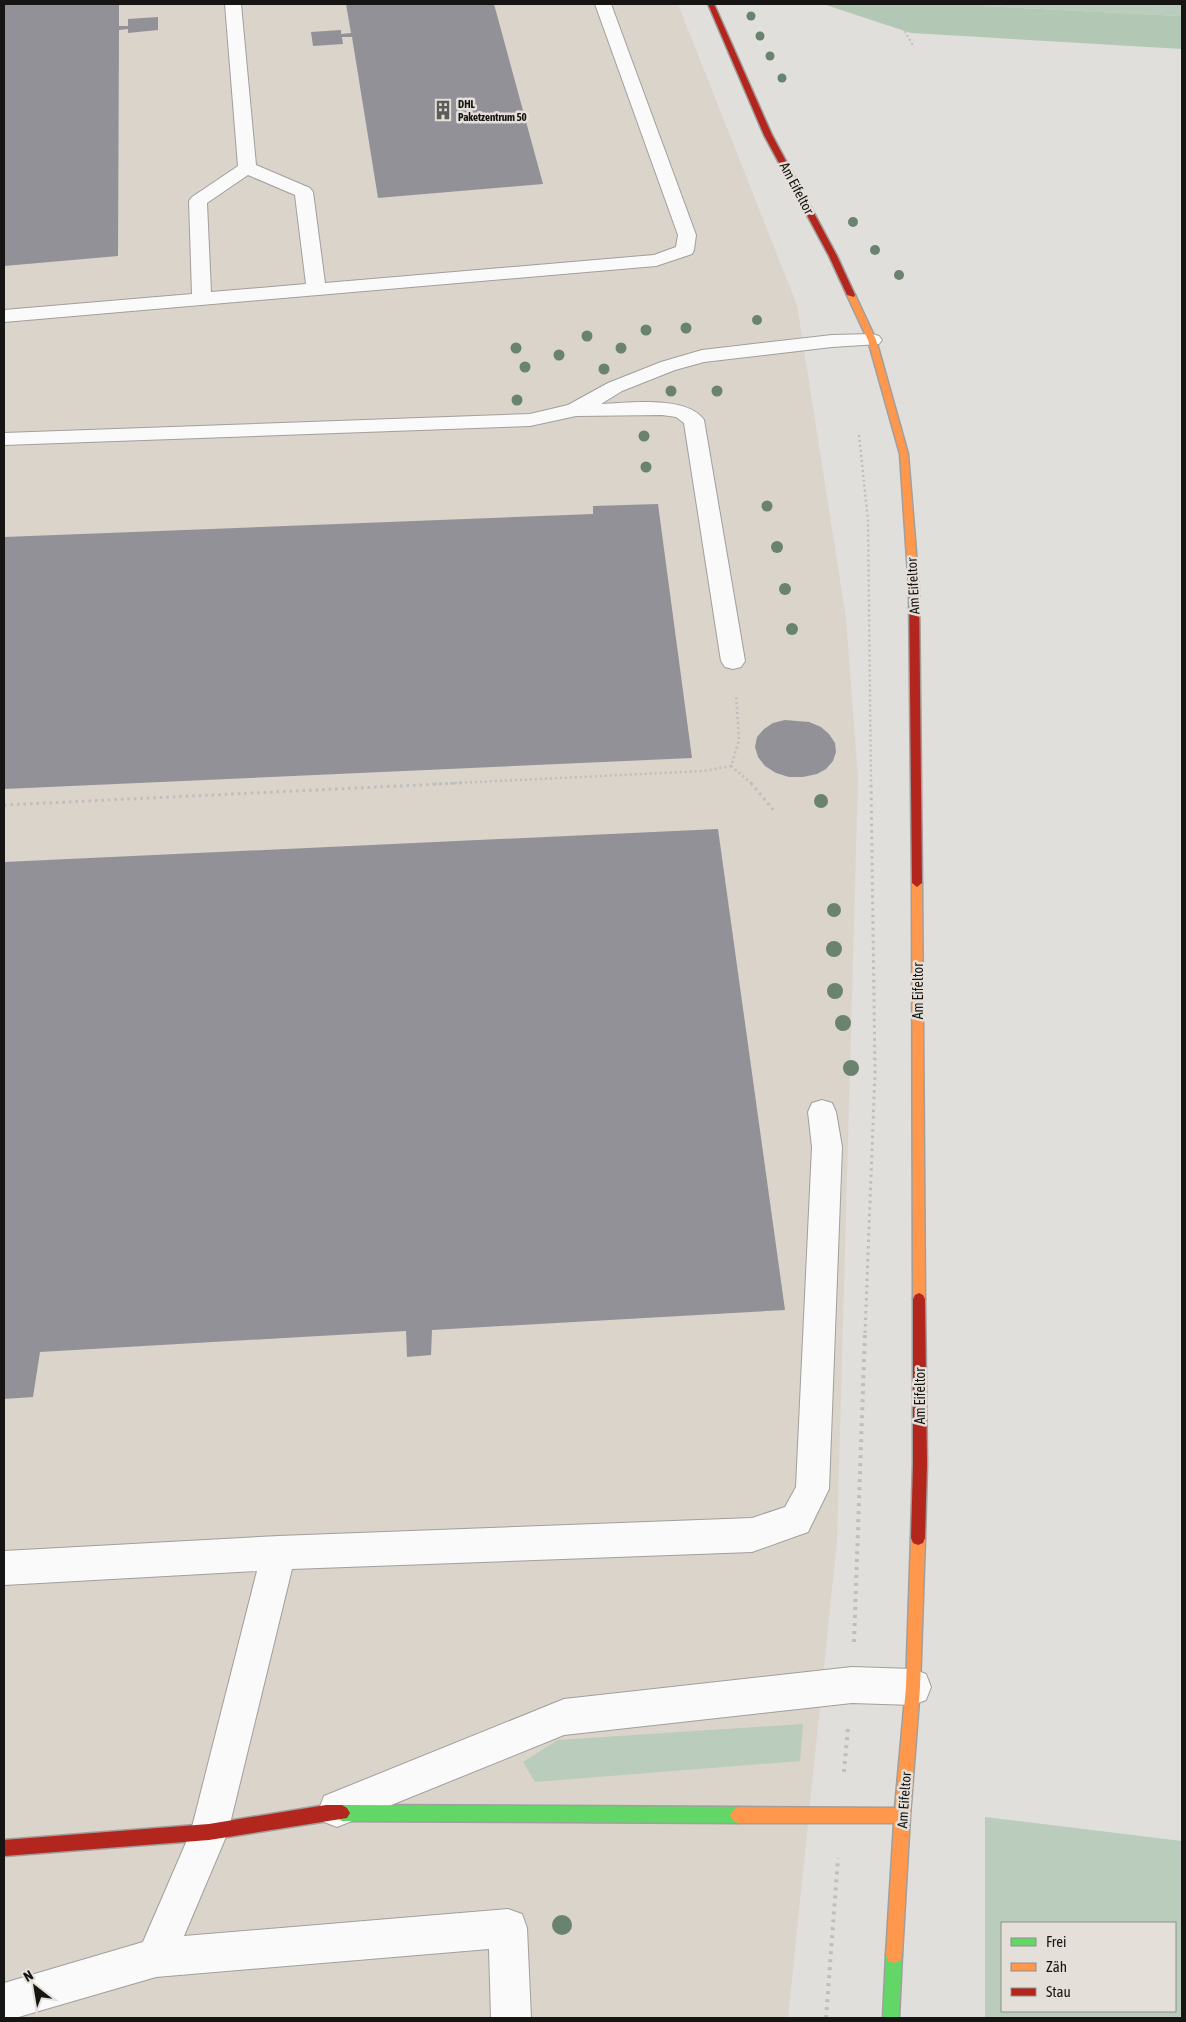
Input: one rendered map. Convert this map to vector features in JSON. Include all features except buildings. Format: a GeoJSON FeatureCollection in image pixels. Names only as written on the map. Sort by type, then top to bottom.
{"type":"FeatureCollection","features":[{"type":"Feature","properties":{"kind":"main road","name":"Am Eifeltor"},"geometry":{"type":"LineString","coordinates":[[711,4],[768,135],[833,256],[872,340],[904,454],[915,608],[920,1464],[913,1687],[902,1816],[891,2018]]}},
{"type":"Feature","properties":{"kind":"main road"},"geometry":{"type":"LineString","coordinates":[[4,1848],[209,1832],[326,1814],[902,1816]]}},
{"type":"Feature","properties":{"kind":"street"},"geometry":{"type":"LineString","coordinates":[[234,4],[247,168]]}},
{"type":"Feature","properties":{"kind":"street"},"geometry":{"type":"LineString","coordinates":[[4,316],[656,260],[686,250],[688,235],[603,4]]}},
{"type":"Feature","properties":{"kind":"street"},"geometry":{"type":"LineString","coordinates":[[247,168],[304,192],[316,289]]}},
{"type":"Feature","properties":{"kind":"street"},"geometry":{"type":"LineString","coordinates":[[202,299],[198,202],[247,168]]}},
{"type":"Feature","properties":{"kind":"street"},"geometry":{"type":"LineString","coordinates":[[575,410],[615,388],[668,366],[702,356],[832,341],[872,340]]}},
{"type":"Feature","properties":{"kind":"street"},"geometry":{"type":"LineString","coordinates":[[4,439],[530,420],[575,410],[662,409],[682,412],[694,420],[733,661]]}},
{"type":"Feature","properties":{"kind":"street"},"geometry":{"type":"LineString","coordinates":[[4,1568],[279,1553],[752,1535],[796,1520],[812,1488],[827,1148],[822,1112]]}},
{"type":"Feature","properties":{"kind":"street"},"geometry":{"type":"LineString","coordinates":[[156,1958],[209,1832],[279,1553]]}},
{"type":"Feature","properties":{"kind":"street"},"geometry":{"type":"LineString","coordinates":[[326,1814],[564,1717],[852,1685],[913,1687]]}},
{"type":"Feature","properties":{"kind":"street"},"geometry":{"type":"LineString","coordinates":[[4,2002],[156,1958],[508,1928],[510,2018]]}},
{"type":"Feature","properties":{"kind":"path"},"geometry":{"type":"LineString","coordinates":[[889,4],[914,47]]}},
{"type":"Feature","properties":{"kind":"path"},"geometry":{"type":"LineString","coordinates":[[826,2018],[840,1816],[852,1685],[875,1072],[868,521],[856,426]]}},
{"type":"Feature","properties":{"kind":"path"},"geometry":{"type":"LineString","coordinates":[[731,766],[739,740],[733,661]]}},
{"type":"Feature","properties":{"kind":"path"},"geometry":{"type":"LineString","coordinates":[[4,805],[704,771],[731,766],[751,782],[775,812]]}},
{"type":"Feature","properties":{"kind":"shaded area"},"geometry":{"type":"Polygon","coordinates":[[[4,4],[678,4],[797,305],[846,618],[858,778],[837,1541],[788,2018],[4,2018],[4,4]]]}},
{"type":"Feature","properties":{"kind":"green space"},"geometry":{"type":"Polygon","coordinates":[[[823,4],[982,4],[983,6],[1182,16],[1182,49],[911,33],[823,4]]]}},
{"type":"Feature","properties":{"kind":"green space"},"geometry":{"type":"Polygon","coordinates":[[[982,4],[1182,4],[1182,16],[983,6],[982,4]]]}},
{"type":"Feature","properties":{"kind":"green space"},"geometry":{"type":"Polygon","coordinates":[[[803,1724],[800,1761],[535,1782],[523,1762],[558,1740],[803,1724]]]}},
{"type":"Feature","properties":{"kind":"green space"},"geometry":{"type":"Polygon","coordinates":[[[985,1817],[1182,1841],[1182,2018],[985,2018],[985,1817]]]}},
{"type":"Feature","properties":{"kind":"traffic: fast"},"geometry":{"type":"LineString","coordinates":[[342,1813],[738,1815]]}},
{"type":"Feature","properties":{"kind":"traffic: fast"},"geometry":{"type":"LineString","coordinates":[[891,2018],[894,1955]]}},
{"type":"Feature","properties":{"kind":"traffic: slow"},"geometry":{"type":"LineString","coordinates":[[851,295],[872,340],[904,454],[914,589]]}},
{"type":"Feature","properties":{"kind":"traffic: slow"},"geometry":{"type":"LineString","coordinates":[[917,883],[919,1299]]}},
{"type":"Feature","properties":{"kind":"traffic: slow"},"geometry":{"type":"LineString","coordinates":[[894,1955],[902,1816],[913,1687],[918,1538]]}},
{"type":"Feature","properties":{"kind":"traffic: slow"},"geometry":{"type":"LineString","coordinates":[[738,1815],[902,1816]]}},
{"type":"Feature","properties":{"kind":"traffic: jam"},"geometry":{"type":"LineString","coordinates":[[711,4],[768,135],[833,256],[851,295]]}},
{"type":"Feature","properties":{"kind":"traffic: jam"},"geometry":{"type":"LineString","coordinates":[[914,589],[917,883]]}},
{"type":"Feature","properties":{"kind":"traffic: jam"},"geometry":{"type":"LineString","coordinates":[[918,1538],[920,1464],[919,1299]]}},
{"type":"Feature","properties":{"kind":"traffic: jam"},"geometry":{"type":"LineString","coordinates":[[4,1848],[209,1832],[326,1813],[342,1813]]}},
{"type":"Feature","properties":{"kind":"place","name":"DHL Paketzentrum 50"},"geometry":{"type":"Point","coordinates":[443,110]}}]}
